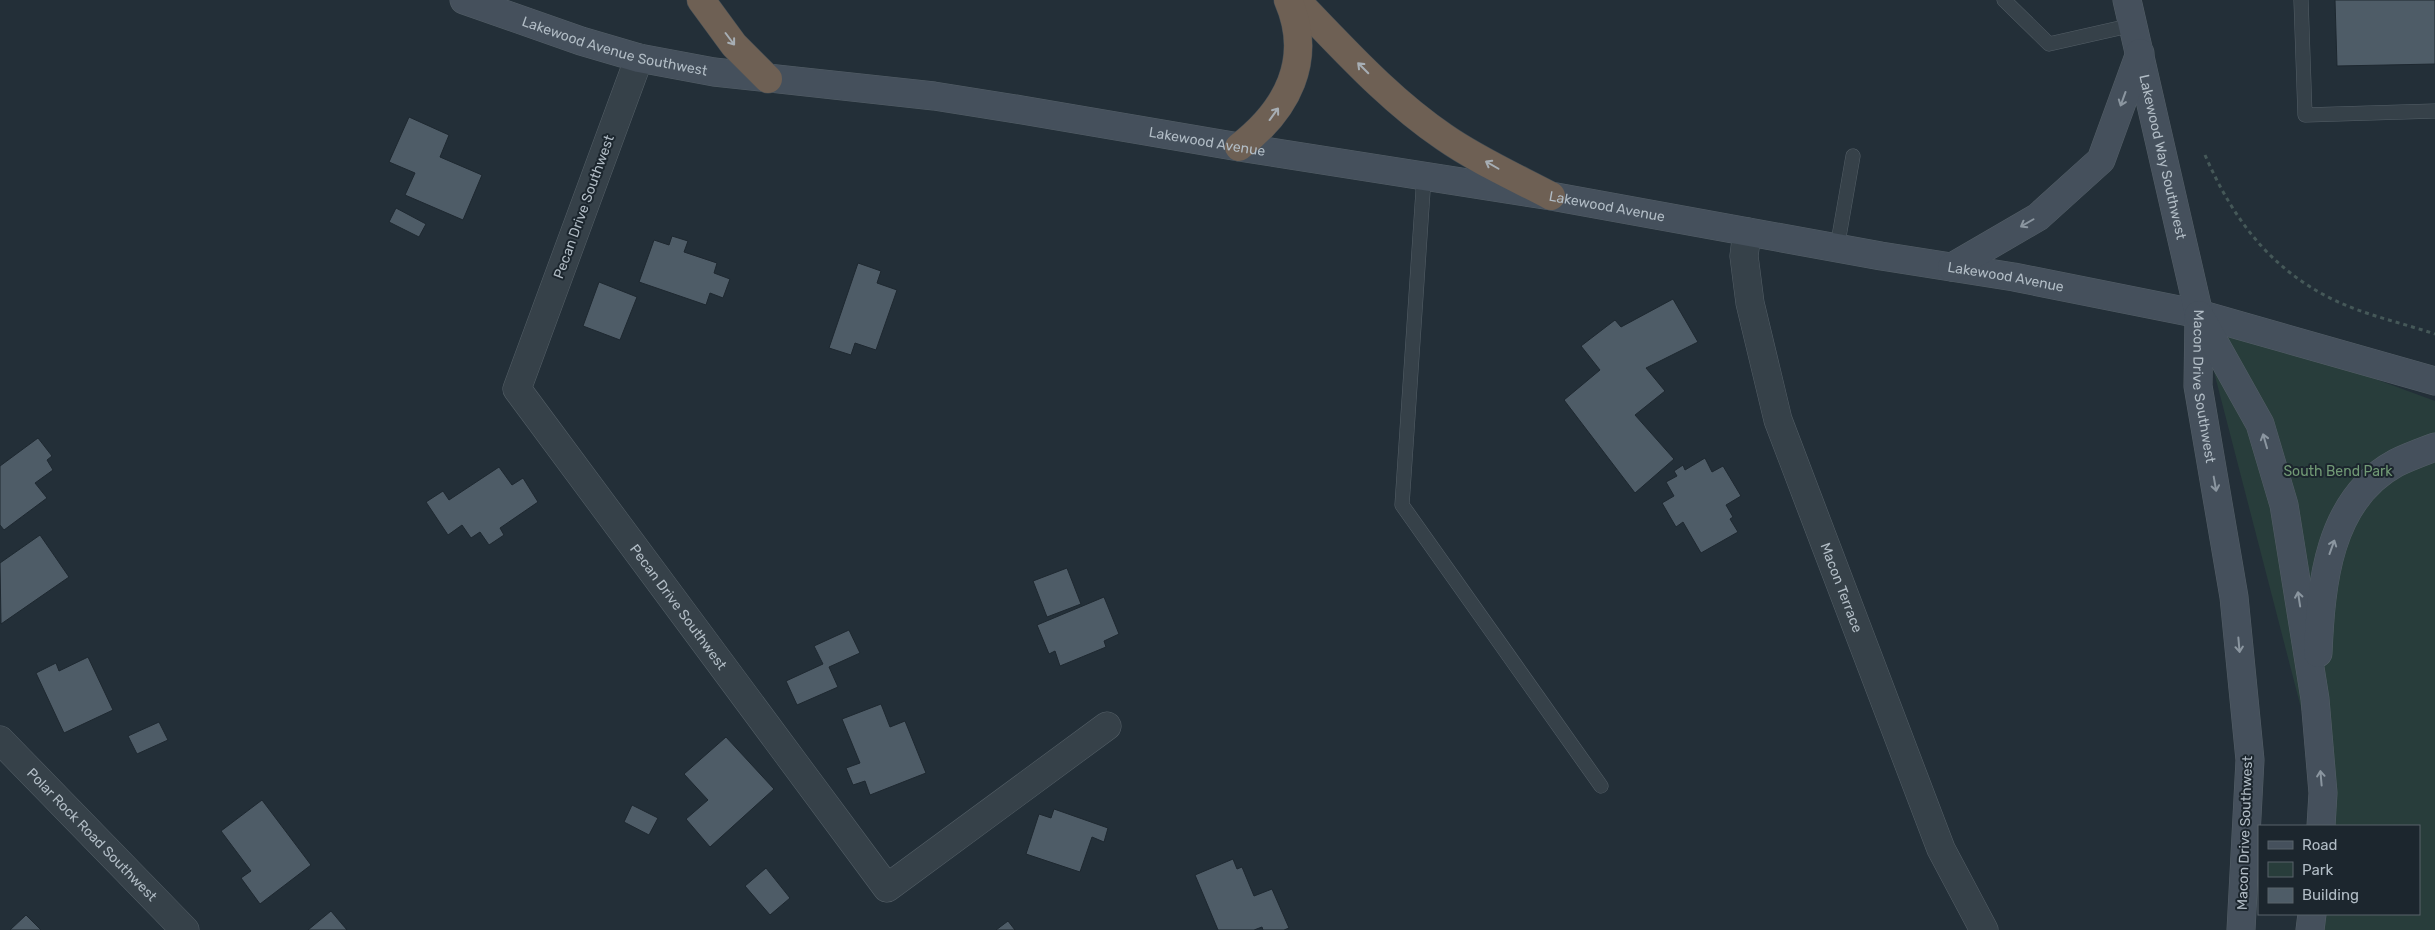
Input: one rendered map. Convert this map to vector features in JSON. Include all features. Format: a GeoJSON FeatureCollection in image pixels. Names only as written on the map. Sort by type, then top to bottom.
{"type":"FeatureCollection","features":[{"type":"Feature","properties":{"kind":"highway"},"geometry":{"type":"LineString","coordinates":[[701,0],[734,45],[768,79]]}},
{"type":"Feature","properties":{"kind":"highway"},"geometry":{"type":"LineString","coordinates":[[1240,148],[1262,130],[1282,103],[1293,79],[1298,30],[1288,0]]}},
{"type":"Feature","properties":{"kind":"highway"},"geometry":{"type":"LineString","coordinates":[[1296,0],[1387,92],[1444,137],[1497,168],[1551,196]]}},
{"type":"Feature","properties":{"kind":"main road","name":"Lakewood Avenue Southwest"},"geometry":{"type":"LineString","coordinates":[[464,0],[547,30],[639,58],[714,72],[768,79]]}},
{"type":"Feature","properties":{"kind":"main road","name":"Lakewood Way Southwest"},"geometry":{"type":"LineString","coordinates":[[2130,12],[2199,314]]}},
{"type":"Feature","properties":{"kind":"main road"},"geometry":{"type":"LineString","coordinates":[[1952,267],[2038,217],[2101,160],[2140,53]]}},
{"type":"Feature","properties":{"kind":"main road","name":"Lakewood Avenue"},"geometry":{"type":"LineString","coordinates":[[768,79],[934,96],[1240,148],[1551,196],[1837,248],[2014,277],[2199,314],[2435,381]]}},
{"type":"Feature","properties":{"kind":"main road","name":"Macon Drive Southwest"},"geometry":{"type":"LineString","coordinates":[[2199,314],[2260,424],[2284,505],[2315,699],[2322,793],[2321,825]]}},
{"type":"Feature","properties":{"kind":"main road","name":"Macon Drive Southwest"},"geometry":{"type":"LineString","coordinates":[[2199,314],[2198,386],[2234,597],[2250,760],[2241,930]]}},
{"type":"Feature","properties":{"kind":"main road"},"geometry":{"type":"LineString","coordinates":[[2315,699],[2326,564],[2344,515],[2363,488],[2395,463],[2435,447]]}},
{"type":"Feature","properties":{"kind":"main road"},"geometry":{"type":"LineString","coordinates":[[2310,930],[2312,915]]}},
{"type":"Feature","properties":{"kind":"street","name":"Pecan Drive Southwest"},"geometry":{"type":"LineString","coordinates":[[639,58],[517,389],[887,888],[1107,726]]}},
{"type":"Feature","properties":{"kind":"street","name":"Macon Terrace"},"geometry":{"type":"LineString","coordinates":[[1747,232],[1744,256],[1750,303],[1778,420],[1941,849],[1984,930]]}},
{"type":"Feature","properties":{"kind":"street","name":"Polar Rock Road Southwest"},"geometry":{"type":"LineString","coordinates":[[0,740],[185,930]]}},
{"type":"Feature","properties":{"kind":"lane"},"geometry":{"type":"LineString","coordinates":[[2004,0],[2049,44],[2130,12]]}},
{"type":"Feature","properties":{"kind":"lane"},"geometry":{"type":"LineString","coordinates":[[2302,0],[2304,114],[2435,111]]}},
{"type":"Feature","properties":{"kind":"lane"},"geometry":{"type":"LineString","coordinates":[[1837,248],[1853,156]]}},
{"type":"Feature","properties":{"kind":"lane"},"geometry":{"type":"LineString","coordinates":[[1424,176],[1402,505],[1601,786]]}},
{"type":"Feature","properties":{"kind":"path"},"geometry":{"type":"LineString","coordinates":[[2205,155],[2221,192],[2242,225],[2269,255],[2300,280],[2334,300],[2435,334]]}},
{"type":"Feature","properties":{"kind":"green space","name":"South Bend Park"},"geometry":{"type":"Polygon","coordinates":[[[2199,314],[2435,401],[2435,930],[2309,930],[2310,915],[2420,915],[2420,825],[2319,825],[2323,793],[2199,314]]]}},
{"type":"Feature","properties":{"kind":"building"},"geometry":{"type":"Polygon","coordinates":[[[2335,0],[2435,0],[2435,64],[2337,66],[2335,0]]]}},
{"type":"Feature","properties":{"kind":"building"},"geometry":{"type":"Polygon","coordinates":[[[409,117],[449,135],[440,157],[482,175],[463,220],[405,195],[415,173],[389,162],[409,117]]]}},
{"type":"Feature","properties":{"kind":"building"},"geometry":{"type":"Polygon","coordinates":[[[396,208],[426,224],[419,237],[389,222],[396,208]]]}},
{"type":"Feature","properties":{"kind":"building"},"geometry":{"type":"Polygon","coordinates":[[[672,236],[688,241],[684,252],[717,263],[714,273],[730,279],[723,298],[710,293],[706,305],[639,282],[654,240],[669,245],[672,236]]]}},
{"type":"Feature","properties":{"kind":"building"},"geometry":{"type":"Polygon","coordinates":[[[858,263],[881,271],[877,283],[897,290],[876,350],[855,343],[851,355],[829,348],[858,263]]]}},
{"type":"Feature","properties":{"kind":"building"},"geometry":{"type":"Polygon","coordinates":[[[599,282],[637,297],[620,340],[583,326],[599,282]]]}},
{"type":"Feature","properties":{"kind":"building"},"geometry":{"type":"Polygon","coordinates":[[[1673,299],[1698,342],[1646,368],[1665,391],[1635,415],[1674,459],[1635,493],[1564,400],[1600,370],[1581,346],[1615,320],[1621,327],[1673,299]]]}},
{"type":"Feature","properties":{"kind":"building"},"geometry":{"type":"Polygon","coordinates":[[[38,438],[52,456],[47,460],[53,470],[35,483],[47,498],[4,530],[0,525],[0,466],[38,438]]]}},
{"type":"Feature","properties":{"kind":"building"},"geometry":{"type":"Polygon","coordinates":[[[1705,458],[1712,472],[1723,466],[1741,496],[1726,505],[1733,517],[1730,519],[1738,532],[1701,553],[1683,522],[1676,527],[1662,503],[1674,496],[1666,482],[1677,476],[1674,471],[1683,465],[1685,470],[1705,458]]]}},
{"type":"Feature","properties":{"kind":"building"},"geometry":{"type":"Polygon","coordinates":[[[499,467],[512,485],[523,478],[538,502],[500,528],[504,535],[489,545],[480,532],[471,538],[462,525],[448,535],[426,502],[443,491],[449,500],[499,467]]]}},
{"type":"Feature","properties":{"kind":"building"},"geometry":{"type":"Polygon","coordinates":[[[40,535],[69,577],[1,624],[0,563],[40,535]]]}},
{"type":"Feature","properties":{"kind":"building"},"geometry":{"type":"Polygon","coordinates":[[[1067,568],[1081,604],[1047,617],[1033,581],[1067,568]]]}},
{"type":"Feature","properties":{"kind":"building"},"geometry":{"type":"Polygon","coordinates":[[[1104,597],[1119,634],[1104,641],[1106,647],[1060,666],[1055,651],[1049,654],[1037,625],[1104,597]]]}},
{"type":"Feature","properties":{"kind":"building"},"geometry":{"type":"Polygon","coordinates":[[[849,630],[860,653],[829,667],[838,687],[797,705],[786,681],[823,664],[814,646],[849,630]]]}},
{"type":"Feature","properties":{"kind":"building"},"geometry":{"type":"Polygon","coordinates":[[[88,657],[113,710],[64,733],[36,673],[56,663],[59,671],[88,657]]]}},
{"type":"Feature","properties":{"kind":"building"},"geometry":{"type":"Polygon","coordinates":[[[881,704],[890,727],[905,721],[926,773],[870,795],[865,781],[853,785],[846,768],[860,763],[842,719],[881,704]]]}},
{"type":"Feature","properties":{"kind":"building"},"geometry":{"type":"Polygon","coordinates":[[[159,722],[168,740],[137,754],[128,736],[159,722]]]}},
{"type":"Feature","properties":{"kind":"building"},"geometry":{"type":"Polygon","coordinates":[[[726,737],[774,789],[710,847],[686,819],[708,800],[684,774],[726,737]]]}},
{"type":"Feature","properties":{"kind":"building"},"geometry":{"type":"Polygon","coordinates":[[[262,800],[311,865],[260,904],[241,878],[251,871],[221,831],[262,800]]]}},
{"type":"Feature","properties":{"kind":"building"},"geometry":{"type":"Polygon","coordinates":[[[632,805],[658,818],[649,835],[624,822],[632,805]]]}},
{"type":"Feature","properties":{"kind":"building"},"geometry":{"type":"Polygon","coordinates":[[[1054,809],[1108,828],[1104,842],[1092,837],[1080,872],[1026,854],[1039,814],[1051,818],[1054,809]]]}},
{"type":"Feature","properties":{"kind":"building"},"geometry":{"type":"Polygon","coordinates":[[[1233,859],[1237,869],[1242,867],[1254,896],[1272,889],[1289,928],[1284,930],[1263,930],[1262,927],[1254,930],[1218,930],[1195,875],[1233,859]]]}},
{"type":"Feature","properties":{"kind":"building"},"geometry":{"type":"Polygon","coordinates":[[[766,868],[790,898],[770,915],[745,886],[766,868]]]}},
{"type":"Feature","properties":{"kind":"building"},"geometry":{"type":"Polygon","coordinates":[[[331,911],[347,930],[308,930],[331,911]]]}},
{"type":"Feature","properties":{"kind":"building"},"geometry":{"type":"Polygon","coordinates":[[[26,915],[41,930],[10,930],[26,915]]]}},
{"type":"Feature","properties":{"kind":"building"},"geometry":{"type":"Polygon","coordinates":[[[1008,921],[1015,930],[996,930],[1008,921]]]}}]}
